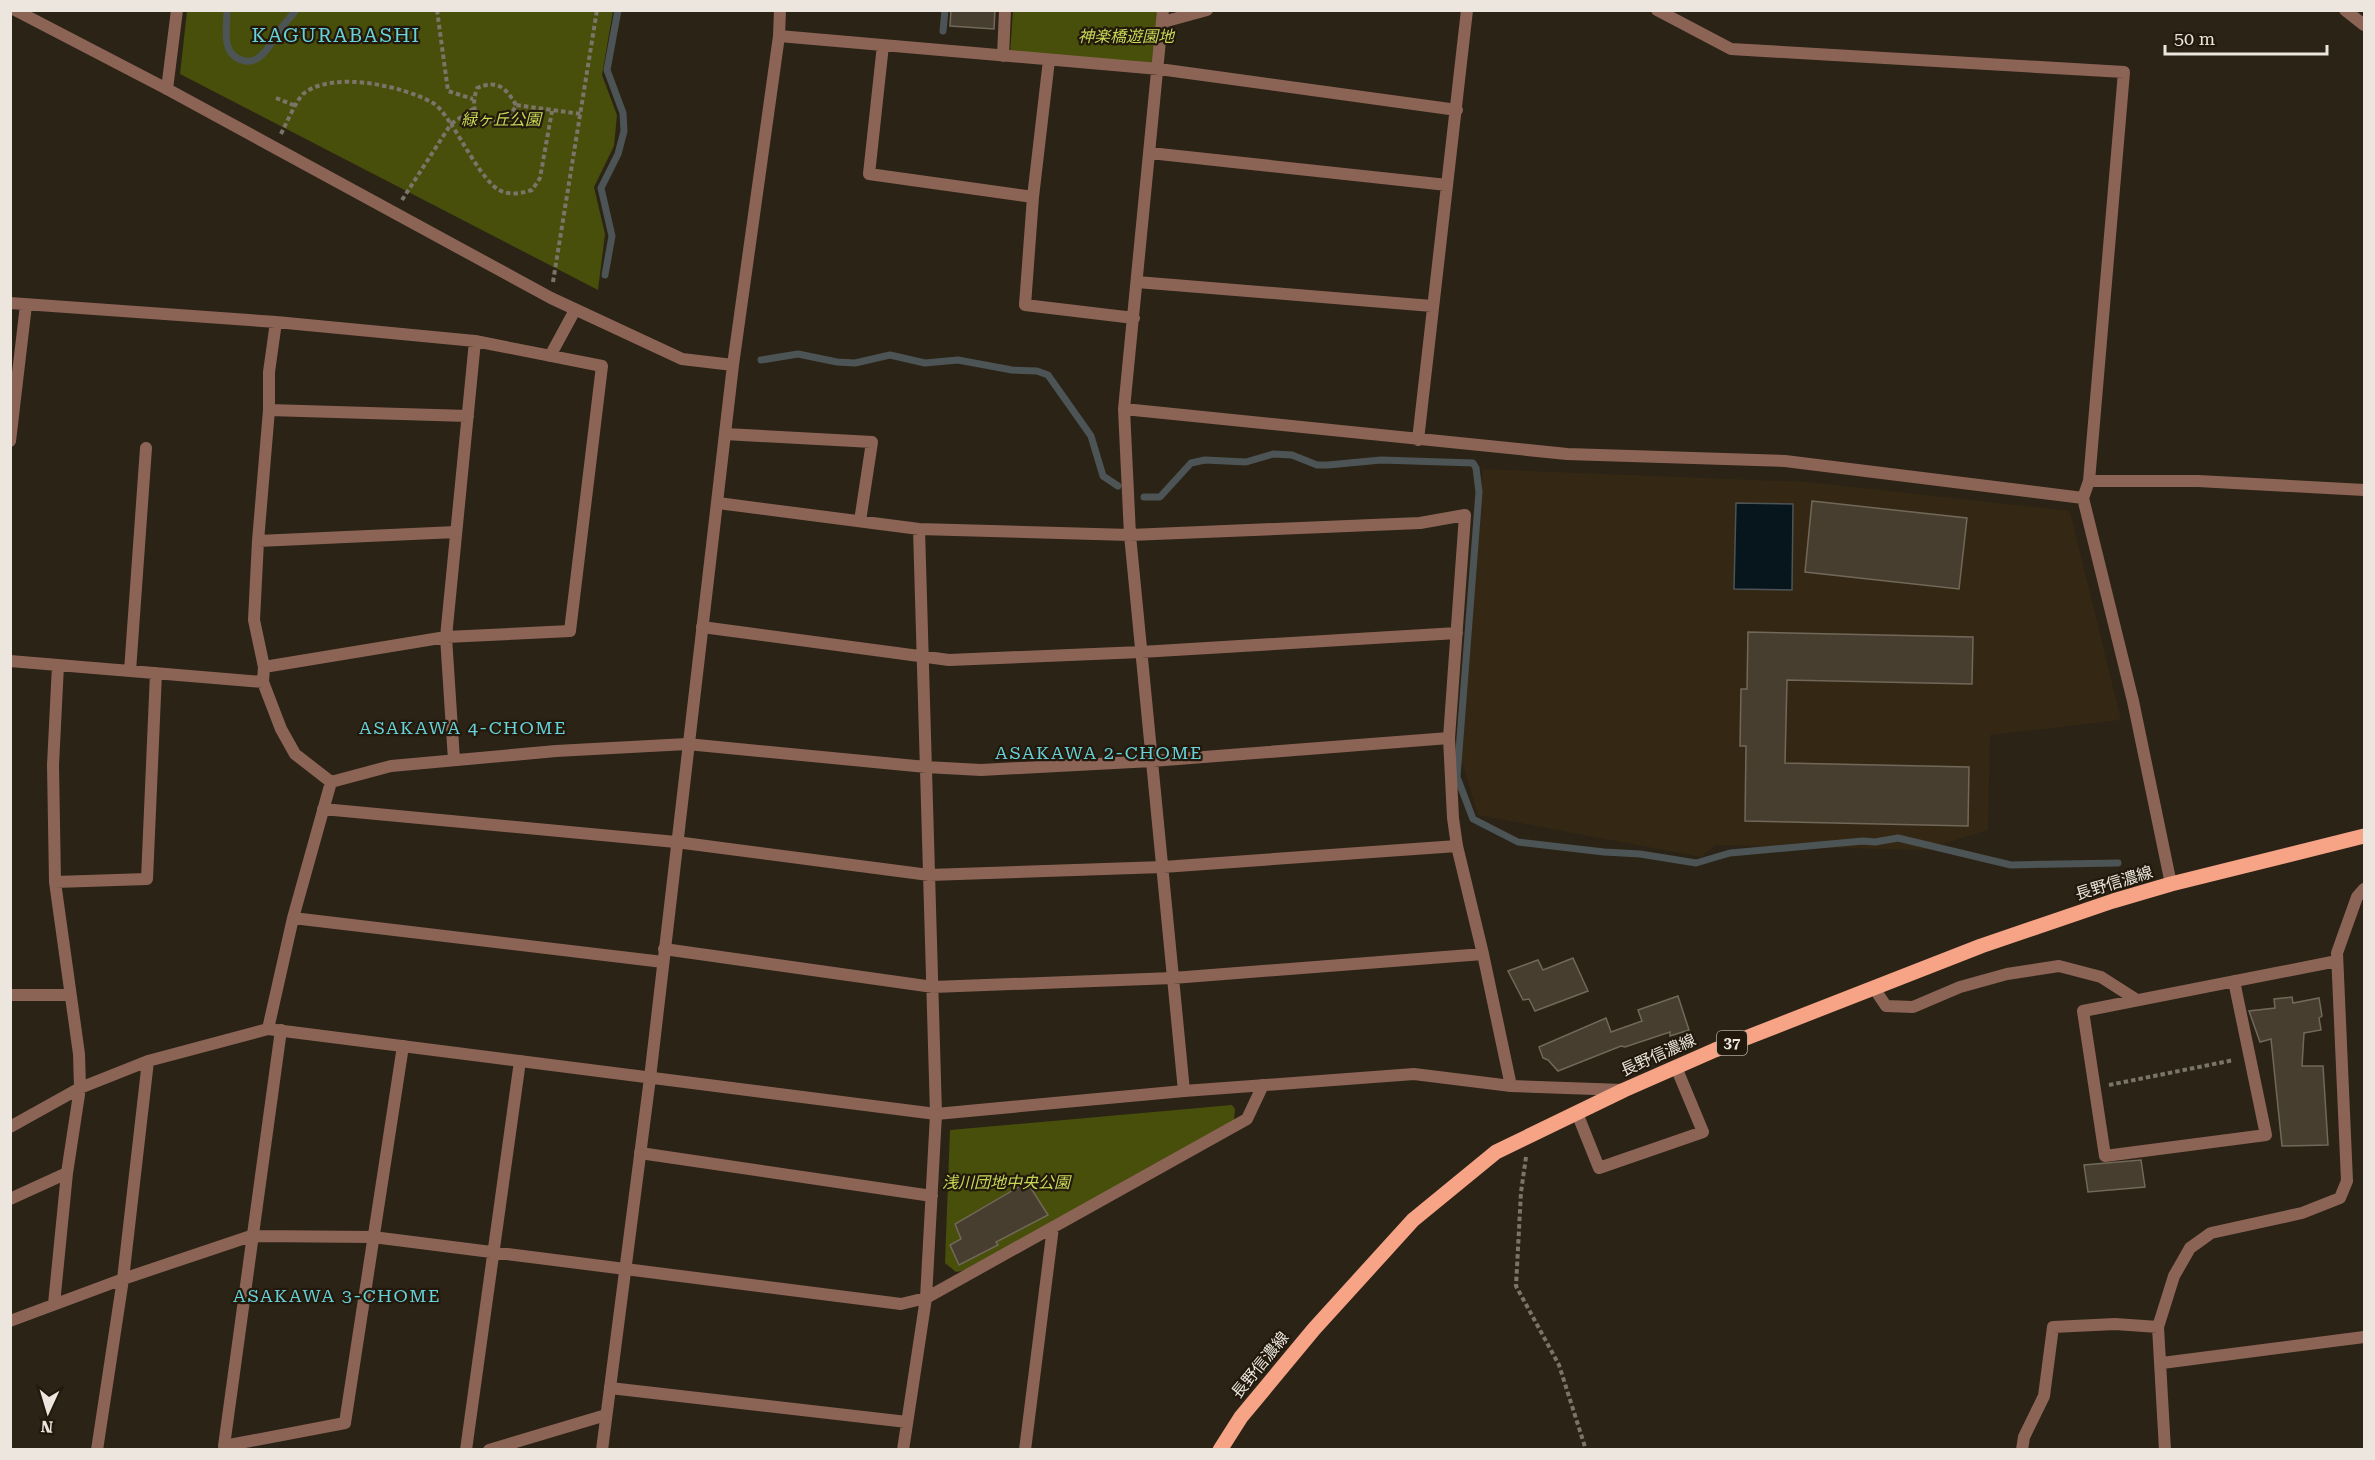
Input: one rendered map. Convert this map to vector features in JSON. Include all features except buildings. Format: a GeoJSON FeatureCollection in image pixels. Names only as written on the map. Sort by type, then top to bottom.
{"type":"FeatureCollection","features":[{"type":"Feature","properties":{"kind":"main road","name":"長野信濃線"},"geometry":{"type":"LineString","coordinates":[[1220,1449],[1241,1417],[1314,1329],[1413,1220],[1497,1152],[1624,1090],[1715,1050],[1981,946],[2113,901],[2171,884],[2364,836]]}},
{"type":"Feature","properties":{"kind":"street"},"geometry":{"type":"LineString","coordinates":[[15,10],[167,89],[575,310],[682,359],[733,366]]}},
{"type":"Feature","properties":{"kind":"street"},"geometry":{"type":"LineString","coordinates":[[167,89],[177,10]]}},
{"type":"Feature","properties":{"kind":"street"},"geometry":{"type":"LineString","coordinates":[[602,1449],[650,1078],[687,744],[733,366],[779,36],[780,10]]}},
{"type":"Feature","properties":{"kind":"street"},"geometry":{"type":"LineString","coordinates":[[1003,56],[1005,10]]}},
{"type":"Feature","properties":{"kind":"street"},"geometry":{"type":"LineString","coordinates":[[1184,1091],[1130,535],[1124,409],[1163,16],[1207,10]]}},
{"type":"Feature","properties":{"kind":"street"},"geometry":{"type":"LineString","coordinates":[[1418,440],[1467,10]]}},
{"type":"Feature","properties":{"kind":"street"},"geometry":{"type":"LineString","coordinates":[[1658,10],[1731,49],[2124,72],[2089,481],[2083,498],[2133,701],[2171,884]]}},
{"type":"Feature","properties":{"kind":"street"},"geometry":{"type":"LineString","coordinates":[[2345,10],[2364,25]]}},
{"type":"Feature","properties":{"kind":"street"},"geometry":{"type":"LineString","coordinates":[[779,36],[1159,69],[1457,110]]}},
{"type":"Feature","properties":{"kind":"street"},"geometry":{"type":"LineString","coordinates":[[883,45],[869,174],[1033,197]]}},
{"type":"Feature","properties":{"kind":"street"},"geometry":{"type":"LineString","coordinates":[[1049,60],[1033,197],[1025,305],[1134,318]]}},
{"type":"Feature","properties":{"kind":"street"},"geometry":{"type":"LineString","coordinates":[[1150,153],[1448,185]]}},
{"type":"Feature","properties":{"kind":"street"},"geometry":{"type":"LineString","coordinates":[[1137,282],[1432,306]]}},
{"type":"Feature","properties":{"kind":"street"},"geometry":{"type":"LineString","coordinates":[[10,303],[276,322],[475,341],[602,366],[570,631],[446,637],[264,667]]}},
{"type":"Feature","properties":{"kind":"street"},"geometry":{"type":"LineString","coordinates":[[10,441],[26,305]]}},
{"type":"Feature","properties":{"kind":"street"},"geometry":{"type":"LineString","coordinates":[[550,356],[575,310]]}},
{"type":"Feature","properties":{"kind":"street"},"geometry":{"type":"LineString","coordinates":[[276,322],[269,372],[269,410],[254,620],[264,667],[263,682],[281,729],[295,754],[331,782]]}},
{"type":"Feature","properties":{"kind":"street"},"geometry":{"type":"LineString","coordinates":[[454,760],[446,637],[475,341]]}},
{"type":"Feature","properties":{"kind":"street"},"geometry":{"type":"LineString","coordinates":[[1124,409],[1567,454],[1785,461],[2083,498]]}},
{"type":"Feature","properties":{"kind":"street"},"geometry":{"type":"LineString","coordinates":[[269,410],[468,416]]}},
{"type":"Feature","properties":{"kind":"street"},"geometry":{"type":"LineString","coordinates":[[725,434],[872,442],[860,521]]}},
{"type":"Feature","properties":{"kind":"street"},"geometry":{"type":"LineString","coordinates":[[130,671],[146,448]]}},
{"type":"Feature","properties":{"kind":"street"},"geometry":{"type":"LineString","coordinates":[[2089,481],[2198,481],[2364,490]]}},
{"type":"Feature","properties":{"kind":"street"},"geometry":{"type":"LineString","coordinates":[[718,503],[919,529],[1130,535],[1420,523],[1465,515],[1449,738],[1453,818],[1457,846],[1511,1086]]}},
{"type":"Feature","properties":{"kind":"street"},"geometry":{"type":"LineString","coordinates":[[903,1449],[926,1298],[936,1114],[919,529]]}},
{"type":"Feature","properties":{"kind":"street"},"geometry":{"type":"LineString","coordinates":[[258,541],[456,532]]}},
{"type":"Feature","properties":{"kind":"street"},"geometry":{"type":"LineString","coordinates":[[702,627],[949,660],[1141,652],[1457,633]]}},
{"type":"Feature","properties":{"kind":"street"},"geometry":{"type":"LineString","coordinates":[[10,661],[263,682]]}},
{"type":"Feature","properties":{"kind":"street"},"geometry":{"type":"LineString","coordinates":[[54,1304],[67,1173],[80,1088],[79,1054],[54,882],[52,765],[58,665]]}},
{"type":"Feature","properties":{"kind":"street"},"geometry":{"type":"LineString","coordinates":[[54,882],[147,879],[156,673]]}},
{"type":"Feature","properties":{"kind":"street"},"geometry":{"type":"LineString","coordinates":[[331,782],[391,766],[556,751],[687,744],[926,767],[981,770],[1152,761],[1449,738]]}},
{"type":"Feature","properties":{"kind":"street"},"geometry":{"type":"LineString","coordinates":[[331,782],[293,918],[274,1030],[224,1446],[345,1423],[403,1046]]}},
{"type":"Feature","properties":{"kind":"street"},"geometry":{"type":"LineString","coordinates":[[323,809],[676,842],[929,875],[1162,867],[1457,846]]}},
{"type":"Feature","properties":{"kind":"street"},"geometry":{"type":"LineString","coordinates":[[2165,1449],[2162,1363],[2158,1327],[2174,1276],[2190,1248],[2211,1233],[2302,1213],[2340,1198],[2347,1181],[2337,953],[2357,897],[2364,889]]}},
{"type":"Feature","properties":{"kind":"street"},"geometry":{"type":"LineString","coordinates":[[293,918],[663,962]]}},
{"type":"Feature","properties":{"kind":"street"},"geometry":{"type":"LineString","coordinates":[[664,949],[933,987],[1173,978],[1483,954]]}},
{"type":"Feature","properties":{"kind":"street"},"geometry":{"type":"LineString","coordinates":[[2234,981],[2266,1135],[2105,1156],[2083,1011],[2137,1000],[2234,981],[2337,961]]}},
{"type":"Feature","properties":{"kind":"street"},"geometry":{"type":"LineString","coordinates":[[1874,988],[1886,1006],[1913,1006],[1960,987],[2007,974],[2059,966],[2101,977],[2137,1000]]}},
{"type":"Feature","properties":{"kind":"street"},"geometry":{"type":"LineString","coordinates":[[10,995],[69,995]]}},
{"type":"Feature","properties":{"kind":"street"},"geometry":{"type":"LineString","coordinates":[[10,1127],[80,1088],[148,1061],[274,1030],[936,1114],[1184,1091],[1414,1074],[1511,1086],[1624,1090]]}},
{"type":"Feature","properties":{"kind":"street"},"geometry":{"type":"LineString","coordinates":[[97,1449],[123,1279],[148,1061]]}},
{"type":"Feature","properties":{"kind":"street"},"geometry":{"type":"LineString","coordinates":[[466,1449],[520,1061]]}},
{"type":"Feature","properties":{"kind":"street"},"geometry":{"type":"LineString","coordinates":[[1577,1113],[1599,1168],[1703,1132],[1676,1067]]}},
{"type":"Feature","properties":{"kind":"street"},"geometry":{"type":"LineString","coordinates":[[10,1321],[123,1279],[251,1236],[373,1237],[901,1304],[926,1298],[1247,1119],[1263,1085]]}},
{"type":"Feature","properties":{"kind":"street"},"geometry":{"type":"LineString","coordinates":[[640,1153],[932,1196]]}},
{"type":"Feature","properties":{"kind":"street"},"geometry":{"type":"LineString","coordinates":[[10,1199],[67,1173]]}},
{"type":"Feature","properties":{"kind":"street"},"geometry":{"type":"LineString","coordinates":[[1025,1449],[1053,1227]]}},
{"type":"Feature","properties":{"kind":"street"},"geometry":{"type":"LineString","coordinates":[[2022,1449],[2024,1437],[2044,1396],[2053,1327],[2115,1324],[2158,1327]]}},
{"type":"Feature","properties":{"kind":"street"},"geometry":{"type":"LineString","coordinates":[[2162,1363],[2364,1337]]}},
{"type":"Feature","properties":{"kind":"street"},"geometry":{"type":"LineString","coordinates":[[610,1388],[907,1422]]}},
{"type":"Feature","properties":{"kind":"street"},"geometry":{"type":"LineString","coordinates":[[489,1449],[606,1415]]}},
{"type":"Feature","properties":{"kind":"path"},"geometry":{"type":"LineString","coordinates":[[437,10],[448,91],[473,99]]}},
{"type":"Feature","properties":{"kind":"path"},"geometry":{"type":"LineString","coordinates":[[551,298],[597,10]]}},
{"type":"Feature","properties":{"kind":"path"},"geometry":{"type":"LineString","coordinates":[[275,147],[303,94],[324,84],[350,81],[379,84],[434,103],[451,124],[482,172],[499,190],[517,194],[532,190],[540,178],[552,111]]}},
{"type":"Feature","properties":{"kind":"path"},"geometry":{"type":"LineString","coordinates":[[487,84],[497,84],[509,93],[516,105],[511,116],[501,121],[478,120],[473,109],[473,99],[477,88],[487,84]]}},
{"type":"Feature","properties":{"kind":"path"},"geometry":{"type":"LineString","coordinates":[[276,98],[296,106]]}},
{"type":"Feature","properties":{"kind":"path"},"geometry":{"type":"LineString","coordinates":[[516,105],[581,114]]}},
{"type":"Feature","properties":{"kind":"path"},"geometry":{"type":"LineString","coordinates":[[394,213],[451,124],[473,109]]}},
{"type":"Feature","properties":{"kind":"path"},"geometry":{"type":"LineString","coordinates":[[2095,1088],[2250,1057]]}},
{"type":"Feature","properties":{"kind":"path"},"geometry":{"type":"LineString","coordinates":[[1528,1137],[1521,1192],[1516,1286],[1535,1317],[1559,1365],[1586,1449]]}},
{"type":"Feature","properties":{"kind":"shaded area"},"geometry":{"type":"Polygon","coordinates":[[[1483,469],[1808,482],[2070,511],[2121,720],[1990,735],[1988,830],[1922,850],[1716,845],[1701,857],[1478,815],[1458,748],[1483,469]]]}},
{"type":"Feature","properties":{"kind":"shaded area"},"geometry":{"type":"Polygon","coordinates":[[[1736,503],[1793,504],[1792,590],[1734,589],[1736,503]]]}},
{"type":"Feature","properties":{"kind":"green space","name":"緑ヶ丘公園"},"geometry":{"type":"Polygon","coordinates":[[[187,11],[613,11],[602,75],[617,115],[614,146],[594,187],[605,234],[598,290],[180,74],[187,11]]]}},
{"type":"Feature","properties":{"kind":"green space","name":"神楽橋遊園地"},"geometry":{"type":"Polygon","coordinates":[[[1013,11],[1157,11],[1154,64],[1010,54],[1013,11]]]}},
{"type":"Feature","properties":{"kind":"green space","name":"浅川団地中央公園"},"geometry":{"type":"Polygon","coordinates":[[[1232,1105],[1235,1109],[1234,1120],[966,1270],[956,1272],[945,1263],[950,1130],[1232,1105]]]}},
{"type":"Feature","properties":{"kind":"waterway"},"geometry":{"type":"LineString","coordinates":[[227,10],[228,47],[232,54],[244,61],[255,60],[265,52],[296,10]]}},
{"type":"Feature","properties":{"kind":"waterway"},"geometry":{"type":"LineString","coordinates":[[605,275],[612,236],[601,188],[618,154],[624,131],[623,113],[607,70],[618,10]]}},
{"type":"Feature","properties":{"kind":"waterway"},"geometry":{"type":"LineString","coordinates":[[943,31],[945,10]]}},
{"type":"Feature","properties":{"kind":"waterway"},"geometry":{"type":"LineString","coordinates":[[761,360],[798,354],[837,362],[855,363],[890,355],[925,363],[958,360],[1012,370],[1037,371],[1048,375],[1091,436],[1103,476],[1118,486]]}},
{"type":"Feature","properties":{"kind":"waterway"},"geometry":{"type":"LineString","coordinates":[[1144,497],[1160,497],[1191,463],[1205,460],[1246,462],[1273,454],[1292,455],[1317,465],[1381,460],[1473,463],[1476,468],[1479,492],[1457,777],[1473,819],[1518,842],[1640,854],[1696,863],[1730,853],[1863,841],[1875,842],[1898,838],[2011,865],[2118,863]]}},
{"type":"Feature","properties":{"kind":"district","name":"KAGURABASHI"},"geometry":{"type":"Point","coordinates":[336,35]}},
{"type":"Feature","properties":{"kind":"district","name":"ASAKAWA 4-CHOME"},"geometry":{"type":"Point","coordinates":[463,727]}},
{"type":"Feature","properties":{"kind":"district","name":"ASAKAWA 2-CHOME"},"geometry":{"type":"Point","coordinates":[1099,752]}},
{"type":"Feature","properties":{"kind":"district","name":"ASAKAWA 3-CHOME"},"geometry":{"type":"Point","coordinates":[337,1295]}}]}
